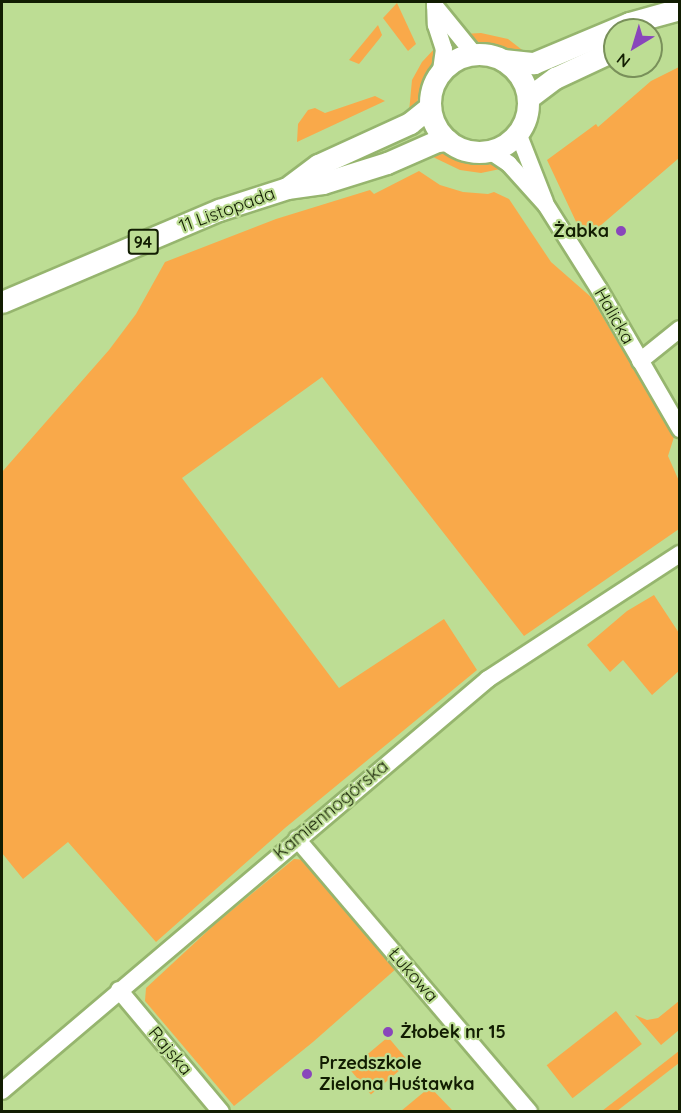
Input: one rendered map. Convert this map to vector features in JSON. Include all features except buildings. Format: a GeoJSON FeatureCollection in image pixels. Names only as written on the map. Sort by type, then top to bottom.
{"type":"FeatureCollection","features":[{"type":"Feature","properties":{"kind":"main road"},"geometry":{"type":"LineString","coordinates":[[503,60],[523,80],[528,98],[528,111],[518,134],[501,147],[490,151],[467,151],[447,140],[435,125],[430,106],[434,81],[441,71],[453,61],[484,53],[503,60],[534,63],[629,22],[680,10]]}},
{"type":"Feature","properties":{"kind":"main road"},"geometry":{"type":"LineString","coordinates":[[663,22],[680,10]]}},
{"type":"Feature","properties":{"kind":"main road"},"geometry":{"type":"LineString","coordinates":[[528,98],[555,78],[603,56]]}},
{"type":"Feature","properties":{"kind":"main road","name":"11 Listopada"},"geometry":{"type":"LineString","coordinates":[[287,188],[318,165],[410,123],[430,106]]}},
{"type":"Feature","properties":{"kind":"main road","name":"11 Listopada"},"geometry":{"type":"LineString","coordinates":[[2,302],[219,210],[287,188],[323,183],[387,163],[425,145],[447,140]]}},
{"type":"Feature","properties":{"kind":"street"},"geometry":{"type":"LineString","coordinates":[[435,4],[474,54]]}},
{"type":"Feature","properties":{"kind":"street"},"geometry":{"type":"LineString","coordinates":[[435,4],[436,26],[444,49],[441,71]]}},
{"type":"Feature","properties":{"kind":"street","name":"Halicka"},"geometry":{"type":"LineString","coordinates":[[518,134],[546,205],[680,429]]}},
{"type":"Feature","properties":{"kind":"street","name":"Halicka"},"geometry":{"type":"LineString","coordinates":[[490,151],[509,164],[546,205]]}},
{"type":"Feature","properties":{"kind":"street"},"geometry":{"type":"LineString","coordinates":[[640,361],[680,329]]}},
{"type":"Feature","properties":{"kind":"street","name":"Kamiennogórska"},"geometry":{"type":"LineString","coordinates":[[2,1091],[118,990],[488,679],[680,554]]}},
{"type":"Feature","properties":{"kind":"street","name":"Łukowa"},"geometry":{"type":"LineString","coordinates":[[297,839],[529,1112]]}},
{"type":"Feature","properties":{"kind":"street","name":"Rajska"},"geometry":{"type":"LineString","coordinates":[[118,990],[221,1112]]}},
{"type":"Feature","properties":{"kind":"shaded area"},"geometry":{"type":"Polygon","coordinates":[[[397,3],[416,44],[408,51],[383,18],[397,3]]]}},
{"type":"Feature","properties":{"kind":"shaded area"},"geometry":{"type":"Polygon","coordinates":[[[378,25],[382,35],[359,64],[349,60],[378,25]]]}},
{"type":"Feature","properties":{"kind":"shaded area"},"geometry":{"type":"Polygon","coordinates":[[[481,33],[508,39],[530,56],[514,54],[499,46],[474,41],[464,34],[481,33]]]}},
{"type":"Feature","properties":{"kind":"shaded area"},"geometry":{"type":"Polygon","coordinates":[[[436,47],[434,62],[422,82],[417,103],[409,112],[412,80],[422,62],[436,47]]]}},
{"type":"Feature","properties":{"kind":"shaded area"},"geometry":{"type":"Polygon","coordinates":[[[679,67],[679,158],[593,232],[579,228],[547,160],[596,124],[598,127],[651,81],[663,78],[663,75],[679,67]]]}},
{"type":"Feature","properties":{"kind":"shaded area"},"geometry":{"type":"Polygon","coordinates":[[[375,96],[385,101],[297,142],[298,124],[308,110],[315,108],[325,113],[375,96]]]}},
{"type":"Feature","properties":{"kind":"shaded area"},"geometry":{"type":"Polygon","coordinates":[[[435,150],[472,162],[492,162],[505,168],[481,173],[460,170],[431,155],[435,150]]]}},
{"type":"Feature","properties":{"kind":"shaded area"},"geometry":{"type":"Polygon","coordinates":[[[419,171],[440,185],[463,192],[488,194],[494,192],[509,199],[551,262],[591,297],[674,437],[668,456],[679,481],[679,529],[524,636],[322,377],[182,478],[339,688],[444,619],[477,670],[285,828],[156,942],[68,842],[23,879],[2,853],[2,472],[109,350],[136,314],[165,262],[276,219],[370,190],[374,194],[419,171]]]}},
{"type":"Feature","properties":{"kind":"shaded area"},"geometry":{"type":"Polygon","coordinates":[[[654,595],[679,633],[680,670],[652,695],[623,660],[610,672],[587,645],[627,611],[654,595]]]}},
{"type":"Feature","properties":{"kind":"shaded area"},"geometry":{"type":"Polygon","coordinates":[[[294,859],[305,860],[397,968],[313,1042],[234,1106],[145,1001],[146,988],[214,925],[294,859]]]}},
{"type":"Feature","properties":{"kind":"shaded area"},"geometry":{"type":"Polygon","coordinates":[[[679,1001],[679,1030],[661,1045],[635,1015],[647,1020],[658,1018],[679,1001]]]}},
{"type":"Feature","properties":{"kind":"shaded area"},"geometry":{"type":"Polygon","coordinates":[[[616,1011],[642,1044],[573,1098],[547,1065],[616,1011]]]}},
{"type":"Feature","properties":{"kind":"shaded area"},"geometry":{"type":"Polygon","coordinates":[[[388,1037],[409,1062],[371,1094],[350,1069],[388,1037]]]}},
{"type":"Feature","properties":{"kind":"shaded area"},"geometry":{"type":"Polygon","coordinates":[[[679,1051],[679,1063],[617,1111],[602,1111],[679,1051]]]}},
{"type":"Feature","properties":{"kind":"shaded area"},"geometry":{"type":"Polygon","coordinates":[[[430,1087],[453,1111],[401,1111],[430,1087]]]}},
{"type":"Feature","properties":{"kind":"place","name":"Żabka"},"geometry":{"type":"Point","coordinates":[621,231]}},
{"type":"Feature","properties":{"kind":"place","name":"Żłobek nr 15"},"geometry":{"type":"Point","coordinates":[388,1032]}},
{"type":"Feature","properties":{"kind":"place","name":"Przedszkole Zielona Huśtawka"},"geometry":{"type":"Point","coordinates":[307,1074]}}]}
